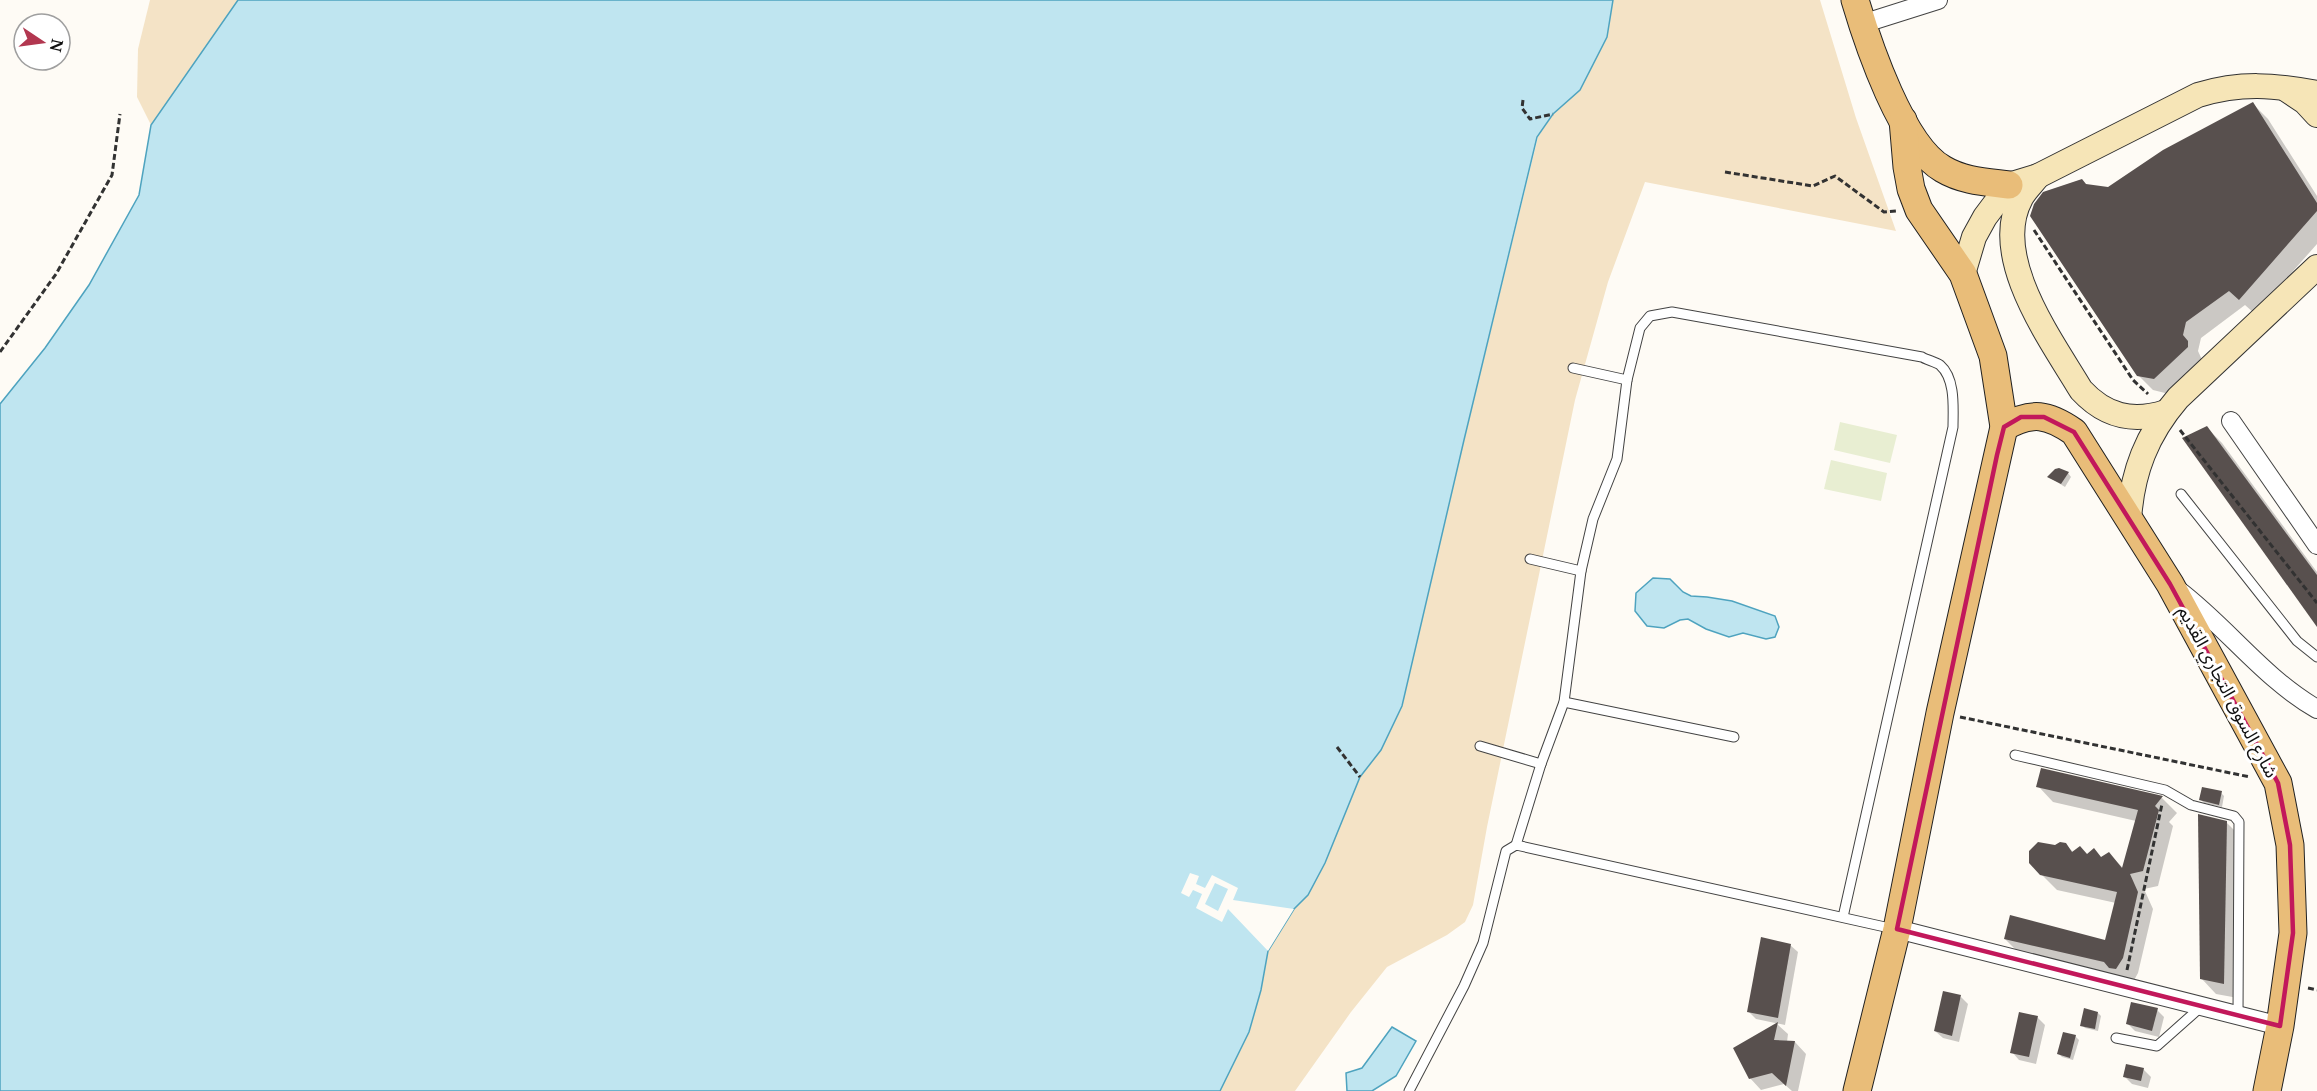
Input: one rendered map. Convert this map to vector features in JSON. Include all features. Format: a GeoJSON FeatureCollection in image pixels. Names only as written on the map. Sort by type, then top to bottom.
{"type":"FeatureCollection","features":[{"type":"Feature","properties":{"kind":"main road"},"geometry":{"type":"LineString","coordinates":[[1859,12],[1879,69],[1903,120],[1923,152],[1941,168],[1973,180],[2009,185],[2038,176],[2198,95],[2236,86],[2275,86],[2317,93]]}},
{"type":"Feature","properties":{"kind":"main road"},"geometry":{"type":"LineString","coordinates":[[2275,86],[2306,102],[2317,116]]}},
{"type":"Feature","properties":{"kind":"main road"},"geometry":{"type":"LineString","coordinates":[[1857,1091],[1897,929],[1940,713],[2004,427],[1993,356],[1963,274],[1918,210],[1911,189],[1903,120]]}},
{"type":"Feature","properties":{"kind":"main road"},"geometry":{"type":"LineString","coordinates":[[2038,176],[2021,198],[2014,230],[2013,246],[2016,267],[2025,294],[2081,390],[2090,400],[2113,414],[2126,417],[2140,418],[2166,412]]}},
{"type":"Feature","properties":{"kind":"main road"},"geometry":{"type":"LineString","coordinates":[[1963,274],[1974,237],[1985,217],[2009,185]]}},
{"type":"Feature","properties":{"kind":"main road"},"geometry":{"type":"LineString","coordinates":[[2129,520],[2139,461],[2166,412],[2317,267]]}},
{"type":"Feature","properties":{"kind":"main road","name":"شارع السوق التجاري القديم"},"geometry":{"type":"LineString","coordinates":[[2004,427],[2021,417],[2032,416],[2055,420],[2074,432],[2170,584],[2277,783],[2290,845],[2293,933],[2280,1026],[2267,1091]]}},
{"type":"Feature","properties":{"kind":"street"},"geometry":{"type":"LineString","coordinates":[[1859,12],[1938,0]]}},
{"type":"Feature","properties":{"kind":"street"},"geometry":{"type":"LineString","coordinates":[[2231,421],[2317,544]]}},
{"type":"Feature","properties":{"kind":"street"},"geometry":{"type":"LineString","coordinates":[[2170,584],[2203,609],[2273,679],[2296,697],[2317,709]]}},
{"type":"Feature","properties":{"kind":"street"},"geometry":{"type":"LineString","coordinates":[[1897,929],[2280,1026]]}},
{"type":"Feature","properties":{"kind":"lane"},"geometry":{"type":"LineString","coordinates":[[1409,1091],[1483,943],[1506,851],[1515,845],[1564,702],[1581,571],[1593,519],[1617,459],[1628,380],[1642,323],[1650,316],[1672,312],[1922,357],[1941,366],[1953,396],[1953,427],[1947,460],[1843,917]]}},
{"type":"Feature","properties":{"kind":"lane"},"geometry":{"type":"LineString","coordinates":[[1573,368],[1628,380]]}},
{"type":"Feature","properties":{"kind":"lane"},"geometry":{"type":"LineString","coordinates":[[2181,494],[2297,641],[2317,657]]}},
{"type":"Feature","properties":{"kind":"lane"},"geometry":{"type":"LineString","coordinates":[[1530,559],[1581,571]]}},
{"type":"Feature","properties":{"kind":"lane"},"geometry":{"type":"LineString","coordinates":[[1564,702],[1734,737]]}},
{"type":"Feature","properties":{"kind":"lane"},"geometry":{"type":"LineString","coordinates":[[1480,746],[1541,764]]}},
{"type":"Feature","properties":{"kind":"lane"},"geometry":{"type":"LineString","coordinates":[[2015,755],[2165,790],[2191,805],[2234,816],[2239,822],[2238,1014]]}},
{"type":"Feature","properties":{"kind":"lane"},"geometry":{"type":"LineString","coordinates":[[1515,845],[1897,929]]}},
{"type":"Feature","properties":{"kind":"lane"},"geometry":{"type":"LineString","coordinates":[[2116,1038],[2157,1046],[2202,1006]]}},
{"type":"Feature","properties":{"kind":"path"},"geometry":{"type":"LineString","coordinates":[[1523,100],[1522,108],[1530,119],[1553,114]]}},
{"type":"Feature","properties":{"kind":"path"},"geometry":{"type":"LineString","coordinates":[[0,352],[56,274],[112,175],[120,114]]}},
{"type":"Feature","properties":{"kind":"path"},"geometry":{"type":"LineString","coordinates":[[1725,172],[1813,186],[1835,176],[1884,212],[1918,210]]}},
{"type":"Feature","properties":{"kind":"path"},"geometry":{"type":"LineString","coordinates":[[1940,713],[2277,783]]}},
{"type":"Feature","properties":{"kind":"path"},"geometry":{"type":"LineString","coordinates":[[1337,747],[1360,777]]}},
{"type":"Feature","properties":{"kind":"path"},"geometry":{"type":"LineString","coordinates":[[2124,987],[2165,790]]}},
{"type":"Feature","properties":{"kind":"highlighted area"},"geometry":{"type":"Polygon","coordinates":[[[2021,417],[2044,417],[2074,432],[2170,584],[2278,783],[2290,845],[2293,933],[2280,1026],[1897,929],[1997,455],[2004,427],[2021,417]]]}},
{"type":"Feature","properties":{"kind":"sand"},"geometry":{"type":"Polygon","coordinates":[[[150,0],[238,0],[151,125],[137,97],[138,49],[150,0]]]}},
{"type":"Feature","properties":{"kind":"sand"},"geometry":{"type":"Polygon","coordinates":[[[1613,0],[1820,0],[1856,118],[1896,231],[1645,182],[1608,282],[1575,400],[1473,905],[1465,922],[1447,935],[1387,967],[1351,1012],[1295,1091],[1220,1091],[1249,1032],[1261,990],[1268,951],[1294,909],[1308,895],[1325,863],[1360,777],[1381,750],[1402,706],[1538,137],[1553,114],[1580,90],[1607,37],[1613,0]]]}},
{"type":"Feature","properties":{"kind":"green space"},"geometry":{"type":"Polygon","coordinates":[[[1840,422],[1897,435],[1890,463],[1834,450],[1840,422]]]}},
{"type":"Feature","properties":{"kind":"green space"},"geometry":{"type":"Polygon","coordinates":[[[1831,460],[1887,473],[1881,501],[1824,489],[1831,460]]]}},
{"type":"Feature","properties":{"kind":"water"},"geometry":{"type":"Polygon","coordinates":[[[238,0],[1613,0],[1607,37],[1580,90],[1553,114],[1537,137],[1402,706],[1381,750],[1360,777],[1325,863],[1308,895],[1294,909],[1268,951],[1261,990],[1249,1032],[1220,1091],[0,1091],[0,404],[45,348],[89,285],[139,195],[151,125],[238,0]]]}},
{"type":"Feature","properties":{"kind":"water"},"geometry":{"type":"Polygon","coordinates":[[[1653,578],[1670,579],[1683,592],[1691,596],[1732,601],[1775,616],[1779,627],[1775,637],[1766,639],[1743,633],[1729,637],[1706,629],[1688,619],[1680,620],[1664,628],[1647,626],[1635,611],[1636,593],[1653,578]]]}},
{"type":"Feature","properties":{"kind":"water"},"geometry":{"type":"Polygon","coordinates":[[[1392,1027],[1416,1041],[1396,1076],[1372,1091],[1347,1091],[1346,1073],[1362,1068],[1392,1027]]]}},
{"type":"Feature","properties":{"kind":"pier"},"geometry":{"type":"Polygon","coordinates":[[[1190,873],[1199,876],[1196,884],[1205,888],[1212,875],[1238,888],[1233,900],[1294,909],[1268,951],[1228,909],[1222,922],[1196,908],[1202,894],[1193,890],[1189,897],[1181,893],[1190,873]],[[1215,883],[1205,904],[1218,911],[1228,889],[1215,883]]]}},
{"type":"Feature","properties":{"kind":"building"},"geometry":{"type":"Polygon","coordinates":[[[2253,102],[2317,203],[2317,211],[2239,300],[2229,291],[2186,322],[2183,335],[2188,341],[2188,347],[2154,379],[2137,376],[2030,216],[2034,204],[2043,192],[2082,179],[2086,184],[2108,187],[2163,150],[2253,102]]]}},
{"type":"Feature","properties":{"kind":"building"},"geometry":{"type":"Polygon","coordinates":[[[2207,426],[2317,575],[2317,627],[2182,438],[2207,426]]]}},
{"type":"Feature","properties":{"kind":"building"},"geometry":{"type":"Polygon","coordinates":[[[2059,468],[2069,472],[2061,484],[2047,477],[2059,468]]]}},
{"type":"Feature","properties":{"kind":"building"},"geometry":{"type":"Polygon","coordinates":[[[2041,768],[2163,796],[2155,806],[2159,810],[2143,871],[2130,874],[2138,892],[2123,958],[2116,969],[2109,968],[2104,962],[2004,939],[2010,915],[2105,940],[2117,892],[2040,875],[2029,863],[2029,851],[2038,842],[2055,845],[2060,842],[2066,843],[2072,852],[2080,846],[2087,854],[2094,848],[2101,857],[2109,852],[2122,868],[2138,810],[2036,787],[2041,768]]]}},
{"type":"Feature","properties":{"kind":"building"},"geometry":{"type":"Polygon","coordinates":[[[2202,787],[2222,791],[2219,805],[2199,800],[2202,787]]]}},
{"type":"Feature","properties":{"kind":"building"},"geometry":{"type":"Polygon","coordinates":[[[2198,814],[2227,821],[2224,984],[2200,979],[2198,814]]]}},
{"type":"Feature","properties":{"kind":"building"},"geometry":{"type":"Polygon","coordinates":[[[1761,937],[1791,944],[1778,1018],[1747,1012],[1761,937]]]}},
{"type":"Feature","properties":{"kind":"building"},"geometry":{"type":"Polygon","coordinates":[[[1943,991],[1961,995],[1952,1036],[1934,1031],[1943,991]]]}},
{"type":"Feature","properties":{"kind":"building"},"geometry":{"type":"Polygon","coordinates":[[[2131,1002],[2158,1008],[2152,1031],[2126,1024],[2131,1002]]]}},
{"type":"Feature","properties":{"kind":"building"},"geometry":{"type":"Polygon","coordinates":[[[2084,1008],[2098,1012],[2095,1029],[2080,1026],[2084,1008]]]}},
{"type":"Feature","properties":{"kind":"building"},"geometry":{"type":"Polygon","coordinates":[[[2019,1012],[2038,1016],[2029,1057],[2010,1053],[2019,1012]]]}},
{"type":"Feature","properties":{"kind":"building"},"geometry":{"type":"Polygon","coordinates":[[[1778,1022],[1774,1040],[1795,1041],[1786,1086],[1772,1073],[1749,1079],[1733,1048],[1778,1022]]]}},
{"type":"Feature","properties":{"kind":"building"},"geometry":{"type":"Polygon","coordinates":[[[2063,1032],[2076,1035],[2070,1058],[2057,1054],[2063,1032]]]}},
{"type":"Feature","properties":{"kind":"building"},"geometry":{"type":"Polygon","coordinates":[[[2126,1064],[2144,1068],[2141,1081],[2123,1077],[2126,1064]]]}}]}
